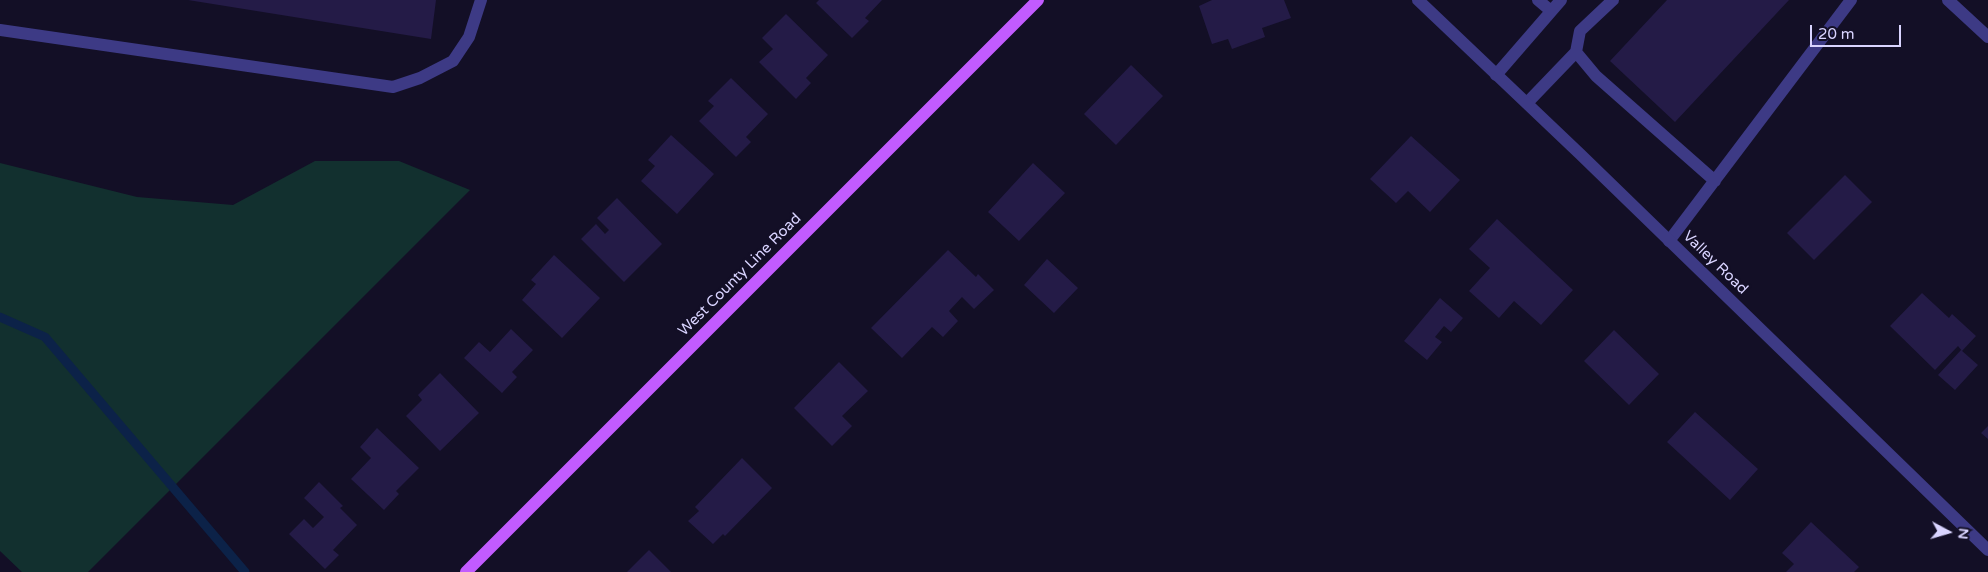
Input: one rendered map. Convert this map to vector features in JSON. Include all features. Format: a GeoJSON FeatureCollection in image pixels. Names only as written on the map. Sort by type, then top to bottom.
{"type":"FeatureCollection","features":[{"type":"Feature","properties":{"kind":"main road","name":"West County Line Road"},"geometry":{"type":"LineString","coordinates":[[466,572],[1038,0]]}},
{"type":"Feature","properties":{"kind":"street"},"geometry":{"type":"LineString","coordinates":[[0,30],[393,86],[420,78],[453,61],[469,37],[481,0]]}},
{"type":"Feature","properties":{"kind":"street","name":"Valley Road"},"geometry":{"type":"LineString","coordinates":[[1418,0],[1527,103],[1988,550]]}},
{"type":"Feature","properties":{"kind":"street"},"geometry":{"type":"LineString","coordinates":[[1538,0],[1551,12]]}},
{"type":"Feature","properties":{"kind":"street"},"geometry":{"type":"LineString","coordinates":[[1496,75],[1561,0]]}},
{"type":"Feature","properties":{"kind":"street"},"geometry":{"type":"LineString","coordinates":[[1527,103],[1576,52],[1580,31],[1613,0]]}},
{"type":"Feature","properties":{"kind":"street"},"geometry":{"type":"LineString","coordinates":[[1669,241],[1851,0]]}},
{"type":"Feature","properties":{"kind":"street"},"geometry":{"type":"LineString","coordinates":[[1948,0],[1988,37]]}},
{"type":"Feature","properties":{"kind":"street"},"geometry":{"type":"LineString","coordinates":[[1576,52],[1596,76],[1715,181]]}},
{"type":"Feature","properties":{"kind":"green space"},"geometry":{"type":"Polygon","coordinates":[[[315,161],[399,161],[470,190],[88,572],[22,572],[0,551],[0,163],[137,197],[233,205],[315,161]]]}},
{"type":"Feature","properties":{"kind":"building"},"geometry":{"type":"Polygon","coordinates":[[[188,0],[436,0],[431,39],[188,0]]]}},
{"type":"Feature","properties":{"kind":"building"},"geometry":{"type":"Polygon","coordinates":[[[819,0],[882,0],[865,18],[869,21],[852,38],[816,3],[819,0]]]}},
{"type":"Feature","properties":{"kind":"building"},"geometry":{"type":"Polygon","coordinates":[[[1212,0],[1284,0],[1291,18],[1262,28],[1265,37],[1232,49],[1228,39],[1212,44],[1199,6],[1212,0]]]}},
{"type":"Feature","properties":{"kind":"building"},"geometry":{"type":"Polygon","coordinates":[[[1667,0],[1789,0],[1675,122],[1610,61],[1667,0]]]}},
{"type":"Feature","properties":{"kind":"building"},"geometry":{"type":"Polygon","coordinates":[[[786,14],[828,55],[806,78],[811,83],[796,99],[759,62],[773,49],[762,38],[786,14]]]}},
{"type":"Feature","properties":{"kind":"building"},"geometry":{"type":"Polygon","coordinates":[[[1131,65],[1163,96],[1116,145],[1084,114],[1131,65]]]}},
{"type":"Feature","properties":{"kind":"building"},"geometry":{"type":"Polygon","coordinates":[[[731,78],[768,114],[746,137],[751,142],[736,157],[699,121],[714,106],[708,101],[731,78]]]}},
{"type":"Feature","properties":{"kind":"building"},"geometry":{"type":"Polygon","coordinates":[[[671,135],[714,174],[677,214],[641,181],[655,166],[648,160],[671,135]]]}},
{"type":"Feature","properties":{"kind":"building"},"geometry":{"type":"Polygon","coordinates":[[[1411,136],[1460,180],[1430,212],[1408,191],[1396,203],[1370,179],[1411,136]]]}},
{"type":"Feature","properties":{"kind":"building"},"geometry":{"type":"Polygon","coordinates":[[[1033,163],[1065,193],[1019,241],[988,212],[1033,163]]]}},
{"type":"Feature","properties":{"kind":"building"},"geometry":{"type":"Polygon","coordinates":[[[1845,175],[1872,202],[1814,260],[1787,233],[1845,175]]]}},
{"type":"Feature","properties":{"kind":"building"},"geometry":{"type":"Polygon","coordinates":[[[617,198],[662,244],[624,282],[581,239],[596,224],[605,234],[609,230],[597,218],[617,198]]]}},
{"type":"Feature","properties":{"kind":"building"},"geometry":{"type":"Polygon","coordinates":[[[1497,219],[1573,290],[1541,325],[1514,301],[1499,318],[1469,291],[1490,268],[1469,249],[1497,219]]]}},
{"type":"Feature","properties":{"kind":"building"},"geometry":{"type":"Polygon","coordinates":[[[948,250],[976,277],[978,274],[994,290],[974,309],[962,297],[949,311],[958,321],[943,337],[932,327],[902,358],[871,328],[948,250]]]}},
{"type":"Feature","properties":{"kind":"building"},"geometry":{"type":"Polygon","coordinates":[[[554,255],[600,298],[562,338],[522,300],[536,284],[531,280],[554,255]]]}},
{"type":"Feature","properties":{"kind":"building"},"geometry":{"type":"Polygon","coordinates":[[[1047,259],[1078,288],[1054,313],[1024,285],[1047,259]]]}},
{"type":"Feature","properties":{"kind":"building"},"geometry":{"type":"Polygon","coordinates":[[[1922,293],[1949,318],[1952,314],[1976,336],[1962,351],[1958,346],[1935,370],[1890,326],[1922,293]]]}},
{"type":"Feature","properties":{"kind":"building"},"geometry":{"type":"Polygon","coordinates":[[[1440,298],[1463,318],[1451,332],[1444,326],[1435,337],[1442,342],[1427,360],[1404,341],[1440,298]]]}},
{"type":"Feature","properties":{"kind":"building"},"geometry":{"type":"Polygon","coordinates":[[[511,329],[533,350],[512,372],[517,377],[502,393],[464,358],[479,342],[490,352],[511,329]]]}},
{"type":"Feature","properties":{"kind":"building"},"geometry":{"type":"Polygon","coordinates":[[[1614,330],[1659,374],[1629,405],[1584,361],[1614,330]]]}},
{"type":"Feature","properties":{"kind":"building"},"geometry":{"type":"Polygon","coordinates":[[[1961,350],[1978,365],[1955,390],[1938,375],[1961,350]]]}},
{"type":"Feature","properties":{"kind":"building"},"geometry":{"type":"Polygon","coordinates":[[[839,362],[868,391],[842,416],[852,426],[832,446],[794,408],[839,362]]]}},
{"type":"Feature","properties":{"kind":"building"},"geometry":{"type":"Polygon","coordinates":[[[440,373],[479,413],[440,451],[406,416],[422,400],[418,395],[440,373]]]}},
{"type":"Feature","properties":{"kind":"building"},"geometry":{"type":"Polygon","coordinates":[[[1695,412],[1758,469],[1730,500],[1667,442],[1695,412]]]}},
{"type":"Feature","properties":{"kind":"building"},"geometry":{"type":"Polygon","coordinates":[[[1988,426],[1988,439],[1981,433],[1988,426]]]}},
{"type":"Feature","properties":{"kind":"building"},"geometry":{"type":"Polygon","coordinates":[[[377,428],[419,468],[396,491],[399,494],[384,510],[351,479],[371,458],[360,447],[377,428]]]}},
{"type":"Feature","properties":{"kind":"building"},"geometry":{"type":"Polygon","coordinates":[[[742,458],[772,488],[725,536],[723,534],[713,544],[688,521],[699,511],[695,507],[742,458]]]}},
{"type":"Feature","properties":{"kind":"building"},"geometry":{"type":"Polygon","coordinates":[[[319,482],[343,506],[340,508],[357,525],[333,550],[339,555],[325,569],[289,534],[304,519],[313,528],[324,517],[304,498],[319,482]]]}},
{"type":"Feature","properties":{"kind":"building"},"geometry":{"type":"Polygon","coordinates":[[[1811,522],[1859,567],[1854,572],[1786,572],[1794,564],[1782,553],[1811,522]]]}},
{"type":"Feature","properties":{"kind":"building"},"geometry":{"type":"Polygon","coordinates":[[[649,550],[671,572],[627,572],[649,550]]]}},
{"type":"Feature","properties":{"kind":"waterway"},"geometry":{"type":"LineString","coordinates":[[0,317],[45,337],[245,572]]}}]}
